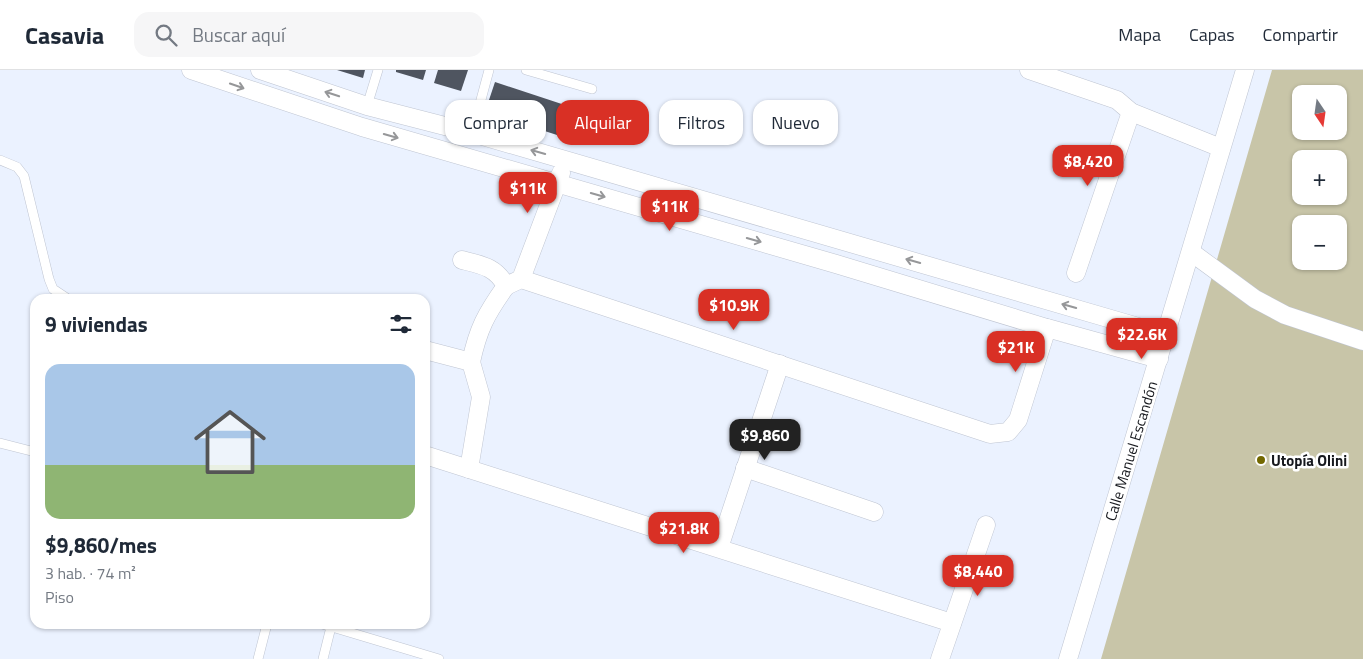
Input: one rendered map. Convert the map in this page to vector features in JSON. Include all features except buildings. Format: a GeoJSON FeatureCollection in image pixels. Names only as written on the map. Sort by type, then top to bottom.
{"type":"FeatureCollection","features":[{"type":"Feature","properties":{"kind":"street"},"geometry":{"type":"LineString","coordinates":[[191,70],[362,127],[836,264],[1046,328],[1159,359]]}},
{"type":"Feature","properties":{"kind":"street"},"geometry":{"type":"LineString","coordinates":[[260,70],[367,106],[445,126]]}},
{"type":"Feature","properties":{"kind":"street"},"geometry":{"type":"LineString","coordinates":[[1029,70],[1117,100],[1131,112],[1221,148]]}},
{"type":"Feature","properties":{"kind":"street","name":"Calle Manuel Escandón"},"geometry":{"type":"LineString","coordinates":[[1068,659],[1245,70]]}},
{"type":"Feature","properties":{"kind":"street"},"geometry":{"type":"LineString","coordinates":[[362,127],[367,106]]}},
{"type":"Feature","properties":{"kind":"street"},"geometry":{"type":"LineString","coordinates":[[1076,273],[1131,112]]}},
{"type":"Feature","properties":{"kind":"street"},"geometry":{"type":"LineString","coordinates":[[466,158],[469,145]]}},
{"type":"Feature","properties":{"kind":"street"},"geometry":{"type":"LineString","coordinates":[[513,145],[1166,335]]}},
{"type":"Feature","properties":{"kind":"street"},"geometry":{"type":"LineString","coordinates":[[469,469],[481,397],[471,362],[477,333],[489,310],[513,283],[558,183],[565,160]]}},
{"type":"Feature","properties":{"kind":"street"},"geometry":{"type":"LineString","coordinates":[[836,264],[843,241]]}},
{"type":"Feature","properties":{"kind":"street"},"geometry":{"type":"LineString","coordinates":[[1191,252],[1255,299],[1286,315],[1363,341]]}},
{"type":"Feature","properties":{"kind":"street"},"geometry":{"type":"LineString","coordinates":[[462,260],[484,266],[513,283],[780,364],[990,434],[1008,432],[1018,420],[1046,328]]}},
{"type":"Feature","properties":{"kind":"street"},"geometry":{"type":"LineString","coordinates":[[430,351],[471,362]]}},
{"type":"Feature","properties":{"kind":"street"},"geometry":{"type":"LineString","coordinates":[[719,548],[780,364]]}},
{"type":"Feature","properties":{"kind":"street"},"geometry":{"type":"LineString","coordinates":[[430,457],[952,622]]}},
{"type":"Feature","properties":{"kind":"street"},"geometry":{"type":"LineString","coordinates":[[745,468],[874,512]]}},
{"type":"Feature","properties":{"kind":"street"},"geometry":{"type":"LineString","coordinates":[[940,659],[986,525]]}},
{"type":"Feature","properties":{"kind":"lane"},"geometry":{"type":"LineString","coordinates":[[367,106],[378,70]]}},
{"type":"Feature","properties":{"kind":"lane"},"geometry":{"type":"LineString","coordinates":[[481,100],[489,70]]}},
{"type":"Feature","properties":{"kind":"lane"},"geometry":{"type":"LineString","coordinates":[[526,70],[592,89]]}},
{"type":"Feature","properties":{"kind":"lane"},"geometry":{"type":"LineString","coordinates":[[0,160],[17,168],[24,176],[49,279],[53,289],[60,294]]}},
{"type":"Feature","properties":{"kind":"lane"},"geometry":{"type":"LineString","coordinates":[[0,443],[30,451]]}},
{"type":"Feature","properties":{"kind":"lane"},"geometry":{"type":"LineString","coordinates":[[258,659],[266,629]]}},
{"type":"Feature","properties":{"kind":"lane"},"geometry":{"type":"LineString","coordinates":[[323,659],[330,629]]}},
{"type":"Feature","properties":{"kind":"lane"},"geometry":{"type":"LineString","coordinates":[[338,629],[439,659]]}},
{"type":"Feature","properties":{"kind":"shaded area","name":"Utopía Olini"},"geometry":{"type":"Polygon","coordinates":[[[1272,70],[1363,70],[1363,659],[1101,659],[1272,70]]]}},
{"type":"Feature","properties":{"kind":"place","name":"Utopía Olini"},"geometry":{"type":"Point","coordinates":[1261,460]}}]}
